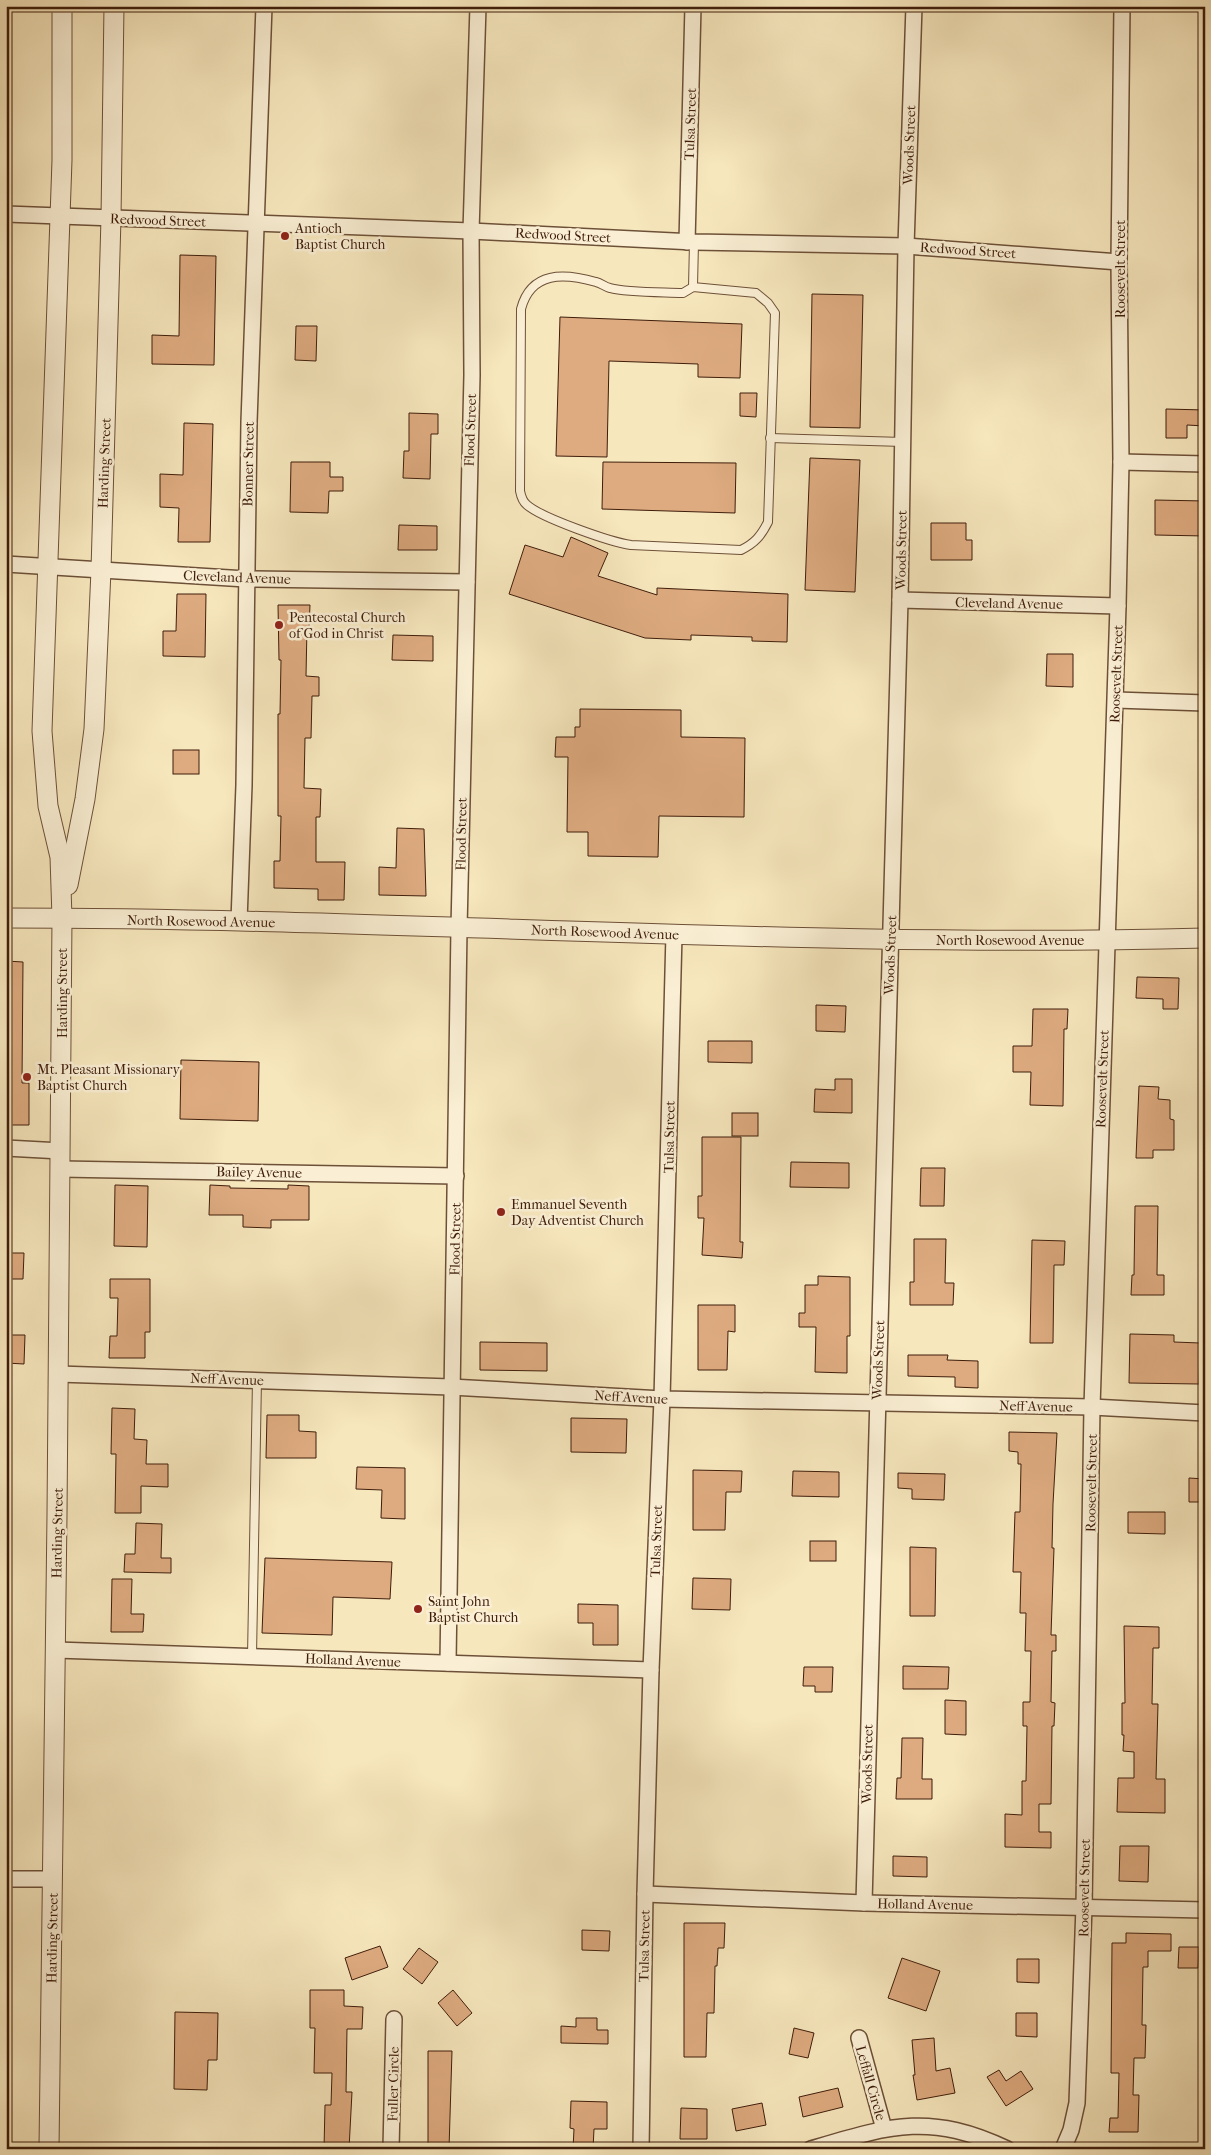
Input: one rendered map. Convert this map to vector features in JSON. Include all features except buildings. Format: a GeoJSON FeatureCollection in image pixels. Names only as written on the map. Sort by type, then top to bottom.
{"type":"FeatureCollection","features":[{"type":"Feature","properties":{"kind":"street","name":"Harding Street"},"geometry":{"type":"LineString","coordinates":[[49,2149],[56,1650],[62,918],[60,857],[48,806],[42,731],[60,217],[62,6]]}},
{"type":"Feature","properties":{"kind":"street","name":"Harding Street"},"geometry":{"type":"LineString","coordinates":[[62,918],[85,799],[94,730],[101,570],[111,218],[114,6]]}},
{"type":"Feature","properties":{"kind":"street","name":"Bonner Street"},"geometry":{"type":"LineString","coordinates":[[239,921],[244,785],[246,579],[264,6]]}},
{"type":"Feature","properties":{"kind":"street","name":"Flood Street"},"geometry":{"type":"LineString","coordinates":[[448,1663],[459,928],[472,375],[471,231],[478,6]]}},
{"type":"Feature","properties":{"kind":"street","name":"Tulsa Street"},"geometry":{"type":"LineString","coordinates":[[690,242],[694,6]]}},
{"type":"Feature","properties":{"kind":"street","name":"Woods Street"},"geometry":{"type":"LineString","coordinates":[[864,1903],[900,600],[906,246],[914,6]]}},
{"type":"Feature","properties":{"kind":"street","name":"Roosevelt Street"},"geometry":{"type":"LineString","coordinates":[[1063,2149],[1071,2130],[1077,2103],[1084,1906],[1092,1407],[1116,700],[1121,462],[1119,262],[1122,6]]}},
{"type":"Feature","properties":{"kind":"street","name":"Redwood Street"},"geometry":{"type":"LineString","coordinates":[[6,214],[471,231],[690,242],[906,246],[1119,262]]}},
{"type":"Feature","properties":{"kind":"street"},"geometry":{"type":"LineString","coordinates":[[1121,462],[1205,464]]}},
{"type":"Feature","properties":{"kind":"street","name":"Cleveland Avenue"},"geometry":{"type":"LineString","coordinates":[[6,564],[246,579],[467,582]]}},
{"type":"Feature","properties":{"kind":"street","name":"Cleveland Avenue"},"geometry":{"type":"LineString","coordinates":[[900,600],[1118,606]]}},
{"type":"Feature","properties":{"kind":"street"},"geometry":{"type":"LineString","coordinates":[[1116,700],[1205,704]]}},
{"type":"Feature","properties":{"kind":"street","name":"North Rosewood Avenue"},"geometry":{"type":"LineString","coordinates":[[6,918],[239,921],[891,940],[1205,938]]}},
{"type":"Feature","properties":{"kind":"street","name":"Tulsa Street"},"geometry":{"type":"LineString","coordinates":[[641,2149],[651,1670],[662,1399],[674,934]]}},
{"type":"Feature","properties":{"kind":"street","name":"Bailey Avenue"},"geometry":{"type":"LineString","coordinates":[[6,1148],[61,1160],[456,1176]]}},
{"type":"Feature","properties":{"kind":"street","name":"Neff Avenue"},"geometry":{"type":"LineString","coordinates":[[58,1374],[451,1387],[662,1399],[1092,1407],[1205,1413]]}},
{"type":"Feature","properties":{"kind":"street","name":"Holland Avenue"},"geometry":{"type":"LineString","coordinates":[[56,1650],[651,1670]]}},
{"type":"Feature","properties":{"kind":"street"},"geometry":{"type":"LineString","coordinates":[[6,1880],[52,1879]]}},
{"type":"Feature","properties":{"kind":"street","name":"Holland Avenue"},"geometry":{"type":"LineString","coordinates":[[645,1894],[864,1903],[1084,1906],[1205,1910]]}},
{"type":"Feature","properties":{"kind":"street","name":"Fuller Circle"},"geometry":{"type":"LineString","coordinates":[[391,2149],[394,2019]]}},
{"type":"Feature","properties":{"kind":"street","name":"Leffall Circle"},"geometry":{"type":"LineString","coordinates":[[859,2038],[884,2129]]}},
{"type":"Feature","properties":{"kind":"street"},"geometry":{"type":"LineString","coordinates":[[811,2149],[884,2129],[899,2126],[930,2125],[971,2134],[1007,2149]]}},
{"type":"Feature","properties":{"kind":"lane"},"geometry":{"type":"LineString","coordinates":[[690,242],[693,287]]}},
{"type":"Feature","properties":{"kind":"lane"},"geometry":{"type":"LineString","coordinates":[[553,276],[597,282],[610,288],[684,293],[693,287],[756,293],[768,303],[775,313],[768,522],[762,534],[754,544],[741,550],[614,542],[539,512],[525,504],[520,491],[521,309],[525,295],[535,283],[553,276]]}},
{"type":"Feature","properties":{"kind":"lane"},"geometry":{"type":"LineString","coordinates":[[770,438],[903,442]]}},
{"type":"Feature","properties":{"kind":"lane"},"geometry":{"type":"LineString","coordinates":[[252,1656],[257,1380]]}},
{"type":"Feature","properties":{"kind":"place","name":"Antioch Baptist Church"},"geometry":{"type":"Point","coordinates":[285,236]}},
{"type":"Feature","properties":{"kind":"place","name":"Pentecostal Church of God in Christ"},"geometry":{"type":"Point","coordinates":[279,625]}},
{"type":"Feature","properties":{"kind":"place","name":"Mt. Pleasant Missionary Baptist Church"},"geometry":{"type":"Point","coordinates":[27,1077]}},
{"type":"Feature","properties":{"kind":"place","name":"Emmanuel Seventh Day Adventist Church"},"geometry":{"type":"Point","coordinates":[501,1212]}},
{"type":"Feature","properties":{"kind":"place","name":"Saint John Baptist Church"},"geometry":{"type":"Point","coordinates":[418,1609]}}]}
